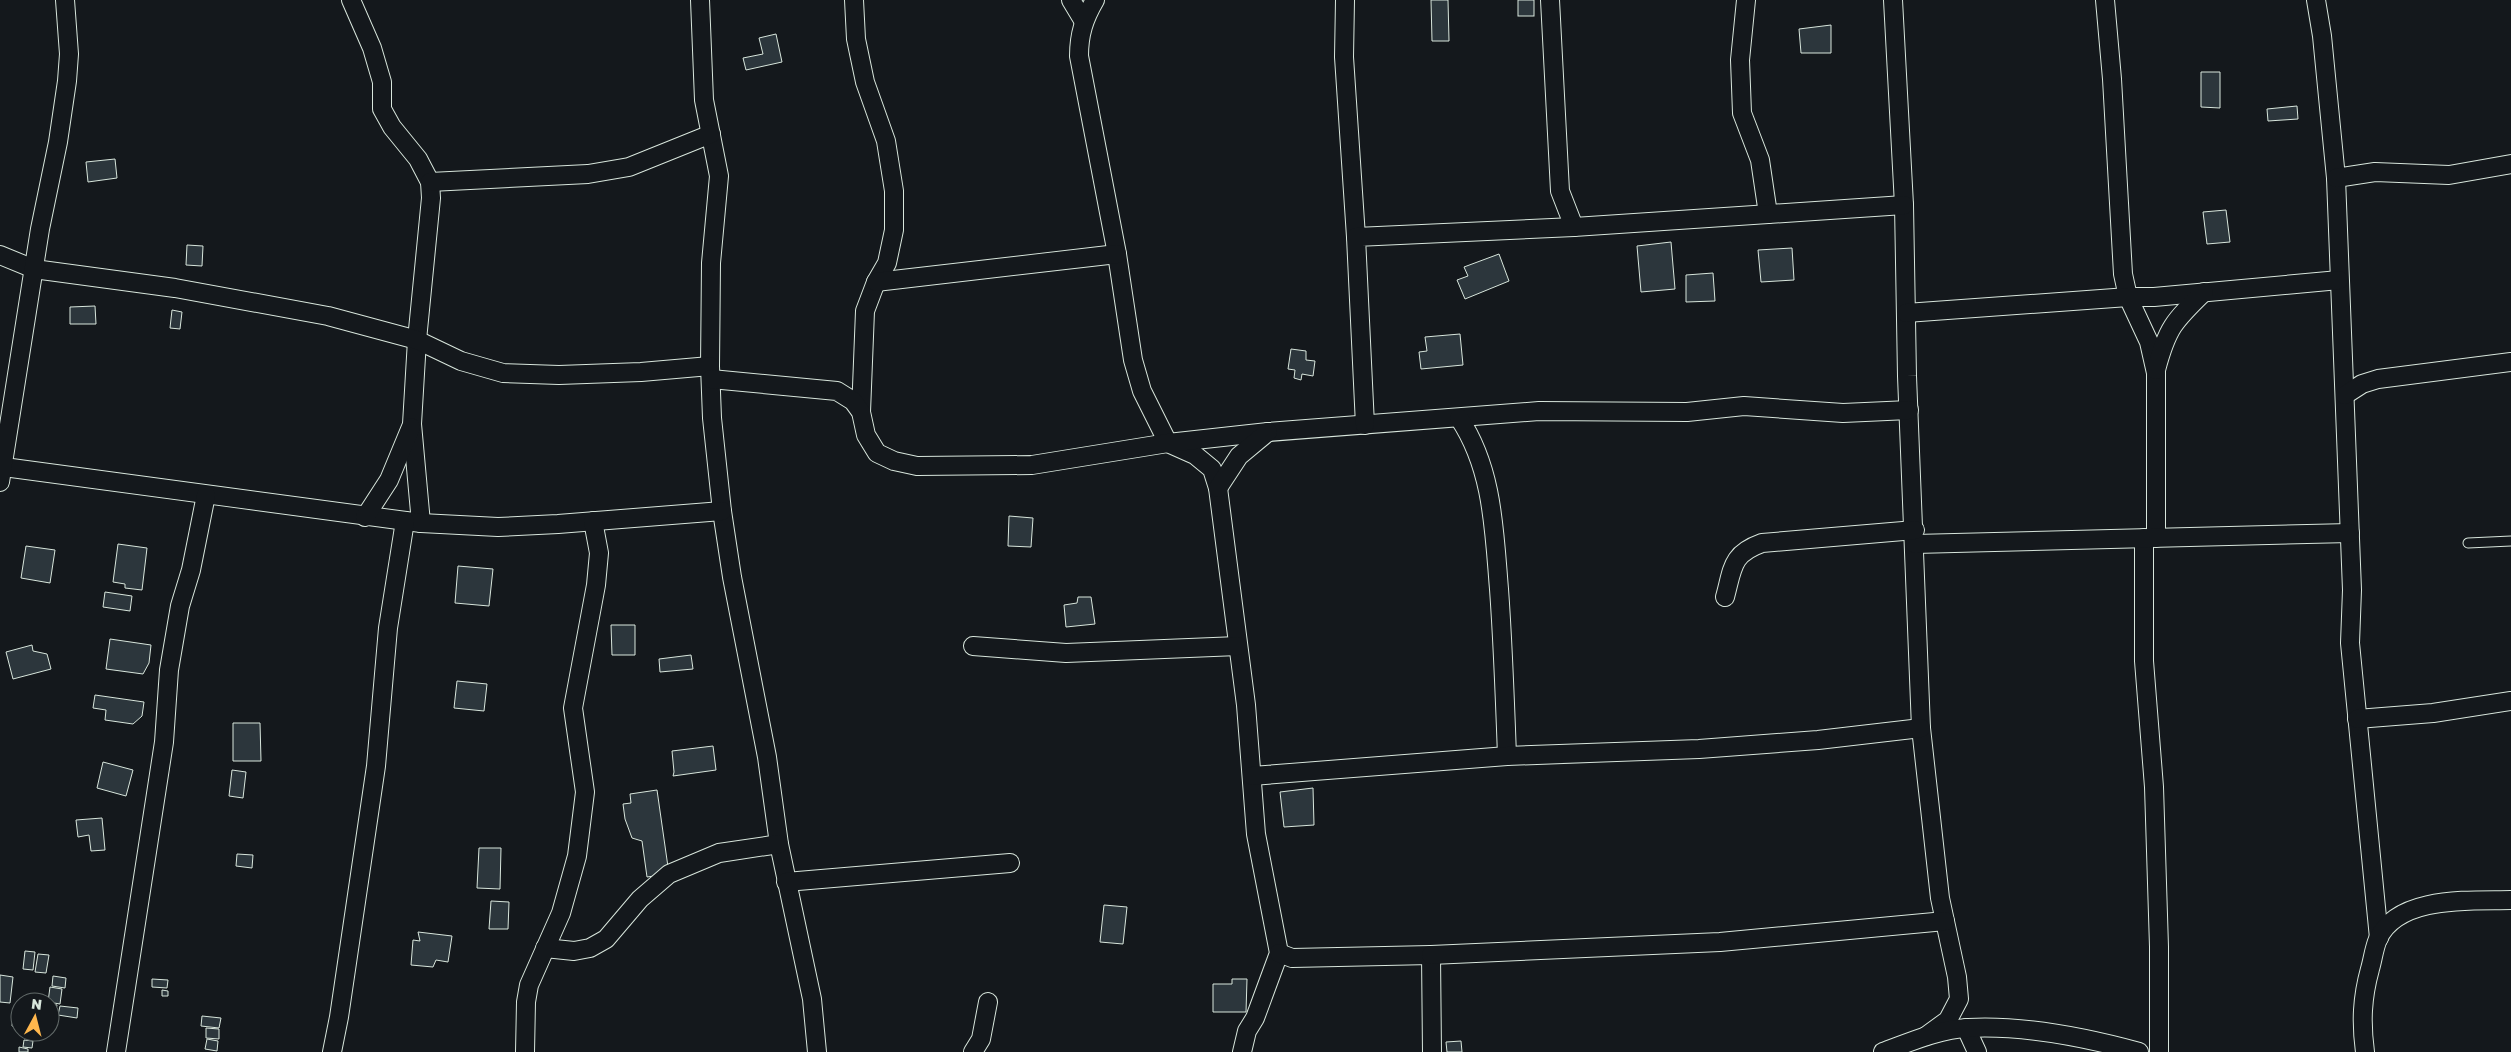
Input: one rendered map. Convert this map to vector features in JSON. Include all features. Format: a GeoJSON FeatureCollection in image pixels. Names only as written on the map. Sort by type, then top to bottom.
{"type":"FeatureCollection","features":[{"type":"Feature","properties":{"kind":"street"},"geometry":{"type":"LineString","coordinates":[[65,0],[69,54],[67,81],[58,142],[34,269],[2,474],[206,495],[365,517],[498,527],[722,511]]}},
{"type":"Feature","properties":{"kind":"street"},"geometry":{"type":"LineString","coordinates":[[332,1052],[339,1017],[376,766],[388,628],[413,522],[412,424],[417,340],[431,207],[430,182],[418,159],[392,127],[382,109],[382,82],[372,48],[351,0]]}},
{"type":"Feature","properties":{"kind":"street"},"geometry":{"type":"LineString","coordinates":[[700,0],[704,100],[719,176],[711,263],[711,373],[712,418],[722,511],[732,577],[767,757],[786,882],[808,974],[817,1052]]}},
{"type":"Feature","properties":{"kind":"street"},"geometry":{"type":"LineString","coordinates":[[854,0],[856,39],[865,82],[886,141],[894,191],[892,238],[887,263],[876,282],[865,311],[861,412],[866,435],[878,453],[894,461],[917,466],[1032,465],[1168,443],[1268,432],[1539,411],[1678,412],[1744,406],[1843,413],[1909,410]]}},
{"type":"Feature","properties":{"kind":"street"},"geometry":{"type":"LineString","coordinates":[[1071,0],[1083,20]]}},
{"type":"Feature","properties":{"kind":"street"},"geometry":{"type":"LineString","coordinates":[[1095,0],[1083,20],[1079,41],[1079,56],[1117,254],[1134,360],[1142,391],[1168,443],[1195,455],[1212,469],[1218,488],[1246,705],[1256,834],[1279,953],[1255,1018],[1247,1032],[1242,1052]]}},
{"type":"Feature","properties":{"kind":"street"},"geometry":{"type":"LineString","coordinates":[[1345,0],[1344,58],[1356,237],[1365,425]]}},
{"type":"Feature","properties":{"kind":"street"},"geometry":{"type":"LineString","coordinates":[[1550,0],[1560,191],[1574,227]]}},
{"type":"Feature","properties":{"kind":"street"},"geometry":{"type":"LineString","coordinates":[[1746,0],[1740,60],[1742,113],[1760,160],[1768,214]]}},
{"type":"Feature","properties":{"kind":"street"},"geometry":{"type":"LineString","coordinates":[[1894,0],[1904,205],[1909,410],[1921,728],[1940,898],[1957,977],[1958,998],[1948,1020],[1926,1036]]}},
{"type":"Feature","properties":{"kind":"street"},"geometry":{"type":"LineString","coordinates":[[2105,0],[2112,79],[2124,274],[2128,297],[2149,342],[2156,373]]}},
{"type":"Feature","properties":{"kind":"street"},"geometry":{"type":"LineString","coordinates":[[2316,0],[2322,36],[2336,178],[2352,590],[2350,643],[2379,938],[2367,982],[2361,1022],[2365,1052]]}},
{"type":"Feature","properties":{"kind":"street"},"geometry":{"type":"LineString","coordinates":[[430,182],[588,174],[629,167],[712,134]]}},
{"type":"Feature","properties":{"kind":"street"},"geometry":{"type":"LineString","coordinates":[[2336,178],[2375,172],[2449,175],[2511,164]]}},
{"type":"Feature","properties":{"kind":"street"},"geometry":{"type":"LineString","coordinates":[[1356,237],[1574,227],[1904,205]]}},
{"type":"Feature","properties":{"kind":"street"},"geometry":{"type":"LineString","coordinates":[[876,282],[1117,254]]}},
{"type":"Feature","properties":{"kind":"street"},"geometry":{"type":"LineString","coordinates":[[0,255],[34,269],[175,288],[328,316],[417,340],[461,361],[503,373],[560,375],[641,372],[711,373],[837,391],[853,401],[861,412]]}},
{"type":"Feature","properties":{"kind":"street"},"geometry":{"type":"LineString","coordinates":[[1906,313],[2204,292],[2339,280]]}},
{"type":"Feature","properties":{"kind":"street"},"geometry":{"type":"LineString","coordinates":[[2159,1052],[2159,947],[2154,787],[2144,661],[2156,373],[2163,342],[2176,318],[2204,292]]}},
{"type":"Feature","properties":{"kind":"street"},"geometry":{"type":"LineString","coordinates":[[2345,395],[2362,384],[2378,379],[2511,362]]}},
{"type":"Feature","properties":{"kind":"street"},"geometry":{"type":"LineString","coordinates":[[1459,418],[1470,434],[1488,486],[1494,513],[1508,756]]}},
{"type":"Feature","properties":{"kind":"street"},"geometry":{"type":"LineString","coordinates":[[365,517],[389,480],[412,424]]}},
{"type":"Feature","properties":{"kind":"street"},"geometry":{"type":"LineString","coordinates":[[1218,488],[1239,456],[1268,432]]}},
{"type":"Feature","properties":{"kind":"street"},"geometry":{"type":"LineString","coordinates":[[116,1052],[164,742],[168,670],[180,606],[191,570],[206,495]]}},
{"type":"Feature","properties":{"kind":"street"},"geometry":{"type":"LineString","coordinates":[[525,1052],[526,1002],[529,985],[561,913],[578,856],[585,792],[573,708],[599,553],[593,521]]}},
{"type":"Feature","properties":{"kind":"street"},"geometry":{"type":"LineString","coordinates":[[1725,597],[1736,557],[1746,548],[1762,543],[1915,537],[2150,538],[2350,533]]}},
{"type":"Feature","properties":{"kind":"street"},"geometry":{"type":"LineString","coordinates":[[973,646],[1066,653],[1238,646]]}},
{"type":"Feature","properties":{"kind":"street"},"geometry":{"type":"LineString","coordinates":[[2357,719],[2433,713],[2511,701]]}},
{"type":"Feature","properties":{"kind":"street"},"geometry":{"type":"LineString","coordinates":[[1252,776],[1508,756],[1699,749],[1818,740],[1921,728]]}},
{"type":"Feature","properties":{"kind":"street"},"geometry":{"type":"LineString","coordinates":[[545,948],[574,951],[590,948],[606,939],[640,898],[669,874],[719,853],[779,844]]}},
{"type":"Feature","properties":{"kind":"street"},"geometry":{"type":"LineString","coordinates":[[786,882],[1010,863]]}},
{"type":"Feature","properties":{"kind":"street"},"geometry":{"type":"LineString","coordinates":[[2379,938],[2395,917],[2426,905],[2511,900]]}},
{"type":"Feature","properties":{"kind":"street"},"geometry":{"type":"LineString","coordinates":[[1279,953],[1292,958],[1431,955],[1720,942],[1945,921]]}},
{"type":"Feature","properties":{"kind":"street"},"geometry":{"type":"LineString","coordinates":[[1431,955],[1432,1052]]}},
{"type":"Feature","properties":{"kind":"street"},"geometry":{"type":"LineString","coordinates":[[973,1052],[981,1039],[988,1002]]}},
{"type":"Feature","properties":{"kind":"street"},"geometry":{"type":"LineString","coordinates":[[1966,1028],[1976,1052]]}},
{"type":"Feature","properties":{"kind":"street"},"geometry":{"type":"LineString","coordinates":[[1883,1052],[1926,1036],[1966,1028],[2024,1029],[2109,1044],[2138,1052]]}},
{"type":"Feature","properties":{"kind":"lane"},"geometry":{"type":"LineString","coordinates":[[2468,543],[2511,541]]}},
{"type":"Feature","properties":{"kind":"building"},"geometry":{"type":"Polygon","coordinates":[[[1431,0],[1448,0],[1449,41],[1432,41],[1431,0]]]}},
{"type":"Feature","properties":{"kind":"building"},"geometry":{"type":"Polygon","coordinates":[[[1518,0],[1534,0],[1534,16],[1518,16],[1518,0]]]}},
{"type":"Feature","properties":{"kind":"building"},"geometry":{"type":"Polygon","coordinates":[[[1831,25],[1831,53],[1801,53],[1799,29],[1831,25]]]}},
{"type":"Feature","properties":{"kind":"building"},"geometry":{"type":"Polygon","coordinates":[[[776,34],[782,62],[746,70],[743,58],[763,54],[759,38],[776,34]]]}},
{"type":"Feature","properties":{"kind":"building"},"geometry":{"type":"Polygon","coordinates":[[[2201,72],[2220,72],[2220,108],[2201,107],[2201,72]]]}},
{"type":"Feature","properties":{"kind":"building"},"geometry":{"type":"Polygon","coordinates":[[[2297,106],[2298,119],[2268,121],[2267,109],[2297,106]]]}},
{"type":"Feature","properties":{"kind":"building"},"geometry":{"type":"Polygon","coordinates":[[[115,159],[117,178],[88,182],[86,162],[115,159]]]}},
{"type":"Feature","properties":{"kind":"building"},"geometry":{"type":"Polygon","coordinates":[[[2226,210],[2230,242],[2207,244],[2203,212],[2226,210]]]}},
{"type":"Feature","properties":{"kind":"building"},"geometry":{"type":"Polygon","coordinates":[[[1671,242],[1675,289],[1641,292],[1637,246],[1671,242]]]}},
{"type":"Feature","properties":{"kind":"building"},"geometry":{"type":"Polygon","coordinates":[[[187,245],[203,246],[202,266],[186,265],[187,245]]]}},
{"type":"Feature","properties":{"kind":"building"},"geometry":{"type":"Polygon","coordinates":[[[1792,248],[1794,280],[1761,282],[1758,250],[1792,248]]]}},
{"type":"Feature","properties":{"kind":"building"},"geometry":{"type":"Polygon","coordinates":[[[1499,254],[1509,281],[1465,299],[1457,280],[1468,276],[1464,267],[1499,254]]]}},
{"type":"Feature","properties":{"kind":"building"},"geometry":{"type":"Polygon","coordinates":[[[1713,273],[1715,301],[1686,302],[1686,275],[1713,273]]]}},
{"type":"Feature","properties":{"kind":"building"},"geometry":{"type":"Polygon","coordinates":[[[95,306],[96,324],[70,324],[70,307],[95,306]]]}},
{"type":"Feature","properties":{"kind":"building"},"geometry":{"type":"Polygon","coordinates":[[[172,310],[182,312],[180,329],[170,328],[172,310]]]}},
{"type":"Feature","properties":{"kind":"building"},"geometry":{"type":"Polygon","coordinates":[[[1460,334],[1463,365],[1421,369],[1419,352],[1427,351],[1425,337],[1460,334]]]}},
{"type":"Feature","properties":{"kind":"building"},"geometry":{"type":"Polygon","coordinates":[[[1291,349],[1306,351],[1306,360],[1315,361],[1313,376],[1302,374],[1301,380],[1294,378],[1295,370],[1288,369],[1291,349]]]}},
{"type":"Feature","properties":{"kind":"building"},"geometry":{"type":"Polygon","coordinates":[[[1009,516],[1033,518],[1031,547],[1008,546],[1009,516]]]}},
{"type":"Feature","properties":{"kind":"building"},"geometry":{"type":"Polygon","coordinates":[[[118,544],[147,548],[142,590],[125,588],[125,584],[113,582],[118,544]]]}},
{"type":"Feature","properties":{"kind":"building"},"geometry":{"type":"Polygon","coordinates":[[[26,546],[55,550],[50,583],[21,578],[26,546]]]}},
{"type":"Feature","properties":{"kind":"building"},"geometry":{"type":"Polygon","coordinates":[[[458,566],[493,569],[489,606],[455,603],[458,566]]]}},
{"type":"Feature","properties":{"kind":"building"},"geometry":{"type":"Polygon","coordinates":[[[105,592],[132,596],[130,611],[103,607],[105,592]]]}},
{"type":"Feature","properties":{"kind":"building"},"geometry":{"type":"Polygon","coordinates":[[[1078,597],[1091,597],[1095,624],[1066,627],[1064,605],[1077,603],[1078,597]]]}},
{"type":"Feature","properties":{"kind":"building"},"geometry":{"type":"Polygon","coordinates":[[[611,625],[635,625],[635,655],[612,655],[611,625]]]}},
{"type":"Feature","properties":{"kind":"building"},"geometry":{"type":"Polygon","coordinates":[[[110,639],[151,645],[149,663],[143,674],[106,669],[110,639]]]}},
{"type":"Feature","properties":{"kind":"building"},"geometry":{"type":"Polygon","coordinates":[[[32,645],[33,651],[47,654],[51,669],[13,679],[6,652],[32,645]]]}},
{"type":"Feature","properties":{"kind":"building"},"geometry":{"type":"Polygon","coordinates":[[[691,655],[693,669],[660,672],[659,659],[691,655]]]}},
{"type":"Feature","properties":{"kind":"building"},"geometry":{"type":"Polygon","coordinates":[[[457,681],[487,684],[484,711],[454,708],[457,681]]]}},
{"type":"Feature","properties":{"kind":"building"},"geometry":{"type":"Polygon","coordinates":[[[95,695],[144,702],[142,716],[133,724],[105,720],[106,710],[93,708],[95,695]]]}},
{"type":"Feature","properties":{"kind":"building"},"geometry":{"type":"Polygon","coordinates":[[[233,723],[260,723],[261,761],[233,761],[233,723]]]}},
{"type":"Feature","properties":{"kind":"building"},"geometry":{"type":"Polygon","coordinates":[[[713,746],[716,770],[673,776],[672,751],[713,746]]]}},
{"type":"Feature","properties":{"kind":"building"},"geometry":{"type":"Polygon","coordinates":[[[103,762],[133,770],[126,796],[97,788],[103,762]]]}},
{"type":"Feature","properties":{"kind":"building"},"geometry":{"type":"Polygon","coordinates":[[[232,770],[246,772],[243,798],[229,796],[232,770]]]}},
{"type":"Feature","properties":{"kind":"building"},"geometry":{"type":"Polygon","coordinates":[[[1313,788],[1314,825],[1284,827],[1280,792],[1313,788]]]}},
{"type":"Feature","properties":{"kind":"building"},"geometry":{"type":"Polygon","coordinates":[[[657,790],[669,874],[647,877],[642,841],[632,838],[625,819],[623,804],[631,803],[630,794],[657,790]]]}},
{"type":"Feature","properties":{"kind":"building"},"geometry":{"type":"Polygon","coordinates":[[[102,818],[105,850],[91,851],[89,835],[78,837],[76,820],[102,818]]]}},
{"type":"Feature","properties":{"kind":"building"},"geometry":{"type":"Polygon","coordinates":[[[479,848],[501,848],[500,889],[477,888],[479,848]]]}},
{"type":"Feature","properties":{"kind":"building"},"geometry":{"type":"Polygon","coordinates":[[[237,854],[253,855],[252,868],[236,866],[237,854]]]}},
{"type":"Feature","properties":{"kind":"building"},"geometry":{"type":"Polygon","coordinates":[[[491,901],[509,902],[508,929],[489,929],[491,901]]]}},
{"type":"Feature","properties":{"kind":"building"},"geometry":{"type":"Polygon","coordinates":[[[1104,905],[1127,907],[1123,944],[1100,942],[1104,905]]]}},
{"type":"Feature","properties":{"kind":"building"},"geometry":{"type":"Polygon","coordinates":[[[418,932],[452,936],[448,962],[436,960],[433,967],[411,965],[413,940],[420,941],[418,932]]]}},
{"type":"Feature","properties":{"kind":"building"},"geometry":{"type":"Polygon","coordinates":[[[25,951],[35,952],[33,970],[23,969],[25,951]]]}},
{"type":"Feature","properties":{"kind":"building"},"geometry":{"type":"Polygon","coordinates":[[[38,954],[49,955],[46,973],[35,972],[38,954]]]}},
{"type":"Feature","properties":{"kind":"building"},"geometry":{"type":"Polygon","coordinates":[[[0,975],[13,977],[10,1003],[0,1002],[0,975]]]}},
{"type":"Feature","properties":{"kind":"building"},"geometry":{"type":"Polygon","coordinates":[[[53,976],[66,978],[65,988],[52,986],[53,976]]]}},
{"type":"Feature","properties":{"kind":"building"},"geometry":{"type":"Polygon","coordinates":[[[152,979],[168,980],[167,988],[152,987],[152,979]]]}},
{"type":"Feature","properties":{"kind":"building"},"geometry":{"type":"Polygon","coordinates":[[[1232,979],[1247,979],[1246,1012],[1213,1012],[1213,984],[1232,984],[1232,979]]]}},
{"type":"Feature","properties":{"kind":"building"},"geometry":{"type":"Polygon","coordinates":[[[50,987],[62,989],[60,1004],[60,992],[49,992],[50,987]]]}},
{"type":"Feature","properties":{"kind":"building"},"geometry":{"type":"Polygon","coordinates":[[[162,990],[168,991],[168,996],[162,996],[162,990]]]}},
{"type":"Feature","properties":{"kind":"building"},"geometry":{"type":"Polygon","coordinates":[[[60,1006],[78,1008],[77,1018],[60,1015],[60,1006]]]}},
{"type":"Feature","properties":{"kind":"building"},"geometry":{"type":"Polygon","coordinates":[[[202,1016],[221,1018],[219,1028],[201,1026],[202,1016]]]}},
{"type":"Feature","properties":{"kind":"building"},"geometry":{"type":"Polygon","coordinates":[[[206,1028],[219,1029],[219,1039],[206,1038],[206,1028]]]}},
{"type":"Feature","properties":{"kind":"building"},"geometry":{"type":"Polygon","coordinates":[[[207,1039],[218,1041],[217,1051],[205,1049],[207,1039]]]}},
{"type":"Feature","properties":{"kind":"building"},"geometry":{"type":"Polygon","coordinates":[[[1461,1041],[1462,1052],[1447,1052],[1446,1042],[1461,1041]]]}},
{"type":"Feature","properties":{"kind":"building"},"geometry":{"type":"Polygon","coordinates":[[[24,1042],[33,1042],[32,1048],[23,1047],[24,1042]]]}},
{"type":"Feature","properties":{"kind":"building"},"geometry":{"type":"Polygon","coordinates":[[[19,1047],[28,1049],[28,1052],[19,1052],[19,1047]]]}}]}
